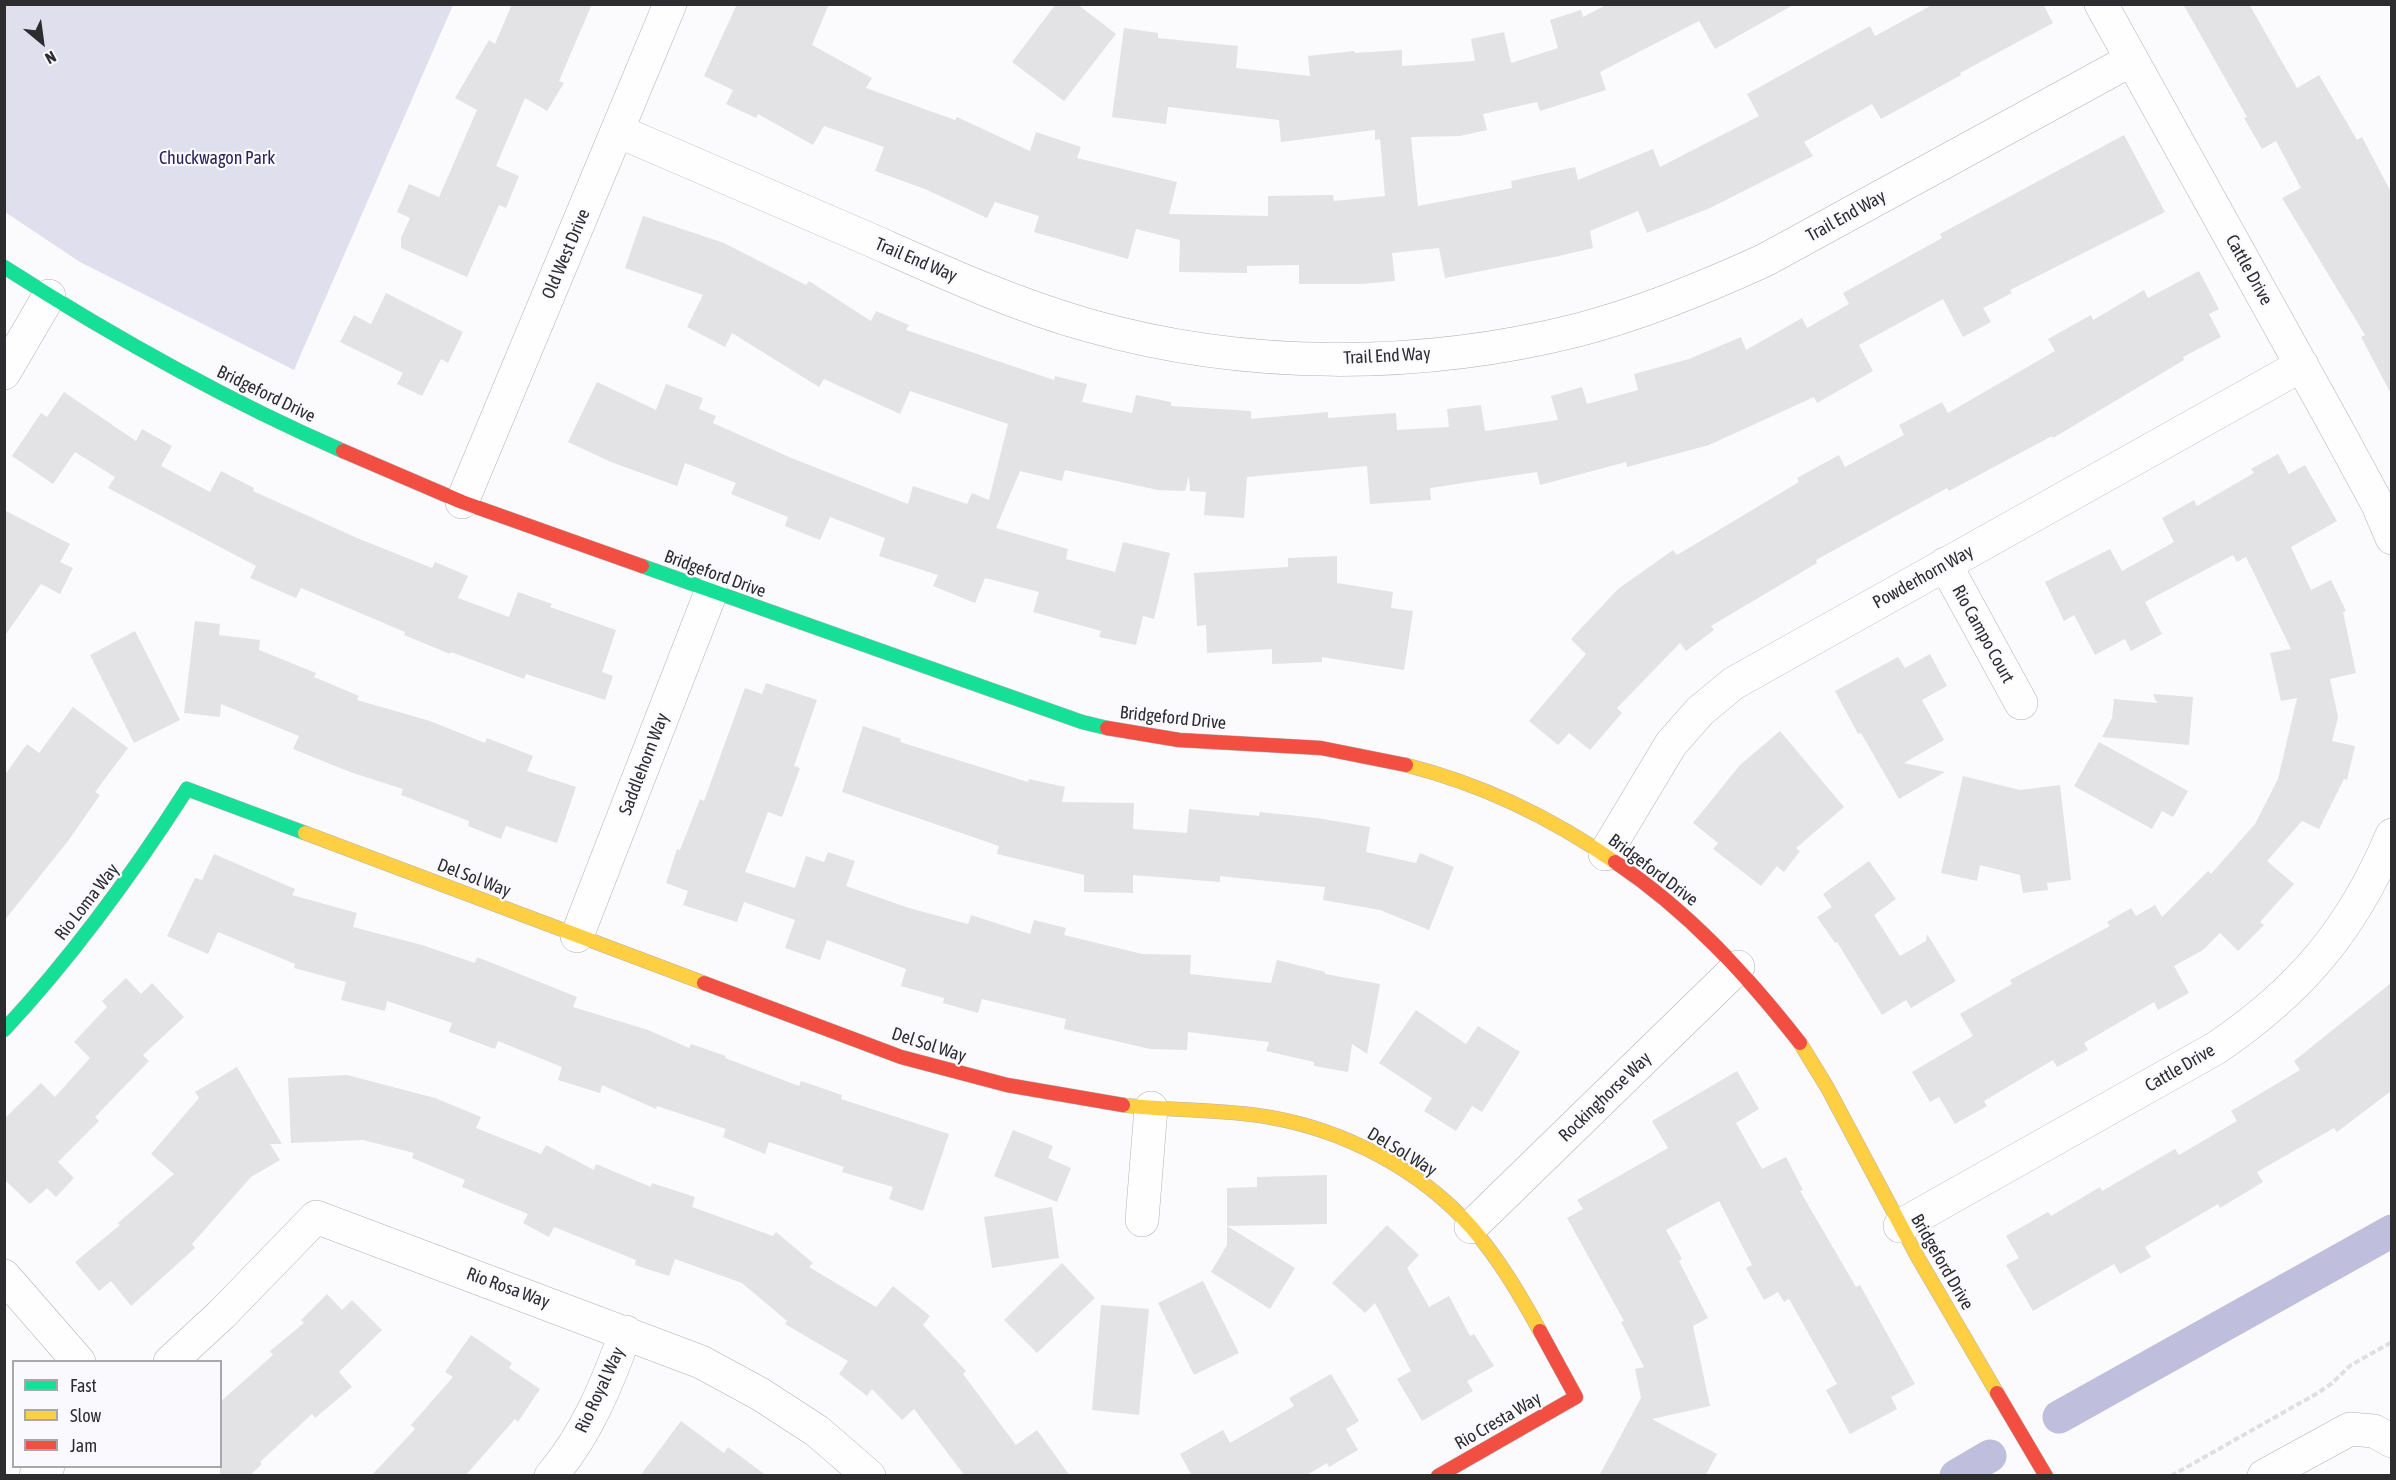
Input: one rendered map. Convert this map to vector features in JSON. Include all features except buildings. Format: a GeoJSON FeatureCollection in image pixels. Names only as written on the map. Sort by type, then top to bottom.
{"type":"FeatureCollection","features":[{"type":"Feature","properties":{"kind":"street","name":"Old West Drive"},"geometry":{"type":"LineString","coordinates":[[462,502],[670,4]]}},
{"type":"Feature","properties":{"kind":"street","name":"Cattle Drive"},"geometry":{"type":"LineString","coordinates":[[2101,4],[2302,365],[2378,505],[2391,538]]}},
{"type":"Feature","properties":{"kind":"street","name":"Trail End Way"},"geometry":{"type":"LineString","coordinates":[[618,130],[993,293],[1087,325],[1151,340],[1249,355],[1349,359],[1415,357],[1514,344],[1579,329],[1704,288],[1765,260],[2132,60]]}},
{"type":"Feature","properties":{"kind":"street","name":"Bridgeford Drive"},"geometry":{"type":"LineString","coordinates":[[4,267],[49,296],[206,384],[328,444],[462,502],[711,592],[1082,722],[1150,737],[1288,745],[1360,754],[1430,772],[1498,797],[1563,828],[1605,854],[1663,896],[1738,967],[1773,1007],[1827,1088],[1900,1226],[2046,1476]]}},
{"type":"Feature","properties":{"kind":"street"},"geometry":{"type":"LineString","coordinates":[[4,373],[49,296]]}},
{"type":"Feature","properties":{"kind":"street","name":"Powderhorn Way"},"geometry":{"type":"LineString","coordinates":[[1605,854],[1671,744],[1700,711],[1734,683],[2302,365]]}},
{"type":"Feature","properties":{"kind":"street","name":"Rio Campo Court"},"geometry":{"type":"LineString","coordinates":[[1945,564],[2021,703]]}},
{"type":"Feature","properties":{"kind":"street","name":"Saddlehorn Way"},"geometry":{"type":"LineString","coordinates":[[577,936],[711,592]]}},
{"type":"Feature","properties":{"kind":"street","name":"Del Sol Way"},"geometry":{"type":"LineString","coordinates":[[187,789],[901,1057],[972,1078],[1044,1094],[1151,1107],[1238,1113],[1287,1120],[1334,1134],[1378,1154],[1420,1181],[1471,1227],[1516,1291],[1576,1397]]}},
{"type":"Feature","properties":{"kind":"street","name":"Rio Loma Way"},"geometry":{"type":"LineString","coordinates":[[4,1030],[91,930],[151,847],[187,789]]}},
{"type":"Feature","properties":{"kind":"street","name":"Cattle Drive"},"geometry":{"type":"LineString","coordinates":[[1900,1226],[2216,1048],[2253,1023],[2302,979],[2344,927],[2377,870],[2391,836]]}},
{"type":"Feature","properties":{"kind":"street","name":"Rockinghorse Way"},"geometry":{"type":"LineString","coordinates":[[1471,1227],[1738,967]]}},
{"type":"Feature","properties":{"kind":"street"},"geometry":{"type":"LineString","coordinates":[[1142,1220],[1151,1107]]}},
{"type":"Feature","properties":{"kind":"street","name":"Rio Rosa Way"},"geometry":{"type":"LineString","coordinates":[[172,1360],[222,1314],[316,1217],[626,1332],[700,1362],[760,1394],[817,1431],[869,1476]]}},
{"type":"Feature","properties":{"kind":"street"},"geometry":{"type":"LineString","coordinates":[[4,1276],[77,1360]]}},
{"type":"Feature","properties":{"kind":"street","name":"Rio Royal Way"},"geometry":{"type":"LineString","coordinates":[[551,1476],[587,1425],[608,1383],[626,1332]]}},
{"type":"Feature","properties":{"kind":"street","name":"Rio Cresta Way"},"geometry":{"type":"LineString","coordinates":[[1438,1476],[1576,1397]]}},
{"type":"Feature","properties":{"kind":"street"},"geometry":{"type":"LineString","coordinates":[[2264,1476],[2350,1429],[2374,1431],[2391,1441]]}},
{"type":"Feature","properties":{"kind":"path"},"geometry":{"type":"LineString","coordinates":[[2171,1476],[2316,1394],[2331,1384],[2351,1365],[2391,1342]]}},
{"type":"Feature","properties":{"kind":"green space","name":"Chuckwagon Park"},"geometry":{"type":"Polygon","coordinates":[[[4,5],[453,5],[294,370],[80,262],[5,212],[4,5]]]}},
{"type":"Feature","properties":{"kind":"waterway"},"geometry":{"type":"LineString","coordinates":[[2059,1417],[2392,1231]]}},
{"type":"Feature","properties":{"kind":"waterway"},"geometry":{"type":"LineString","coordinates":[[1956,1476],[1990,1456]]}},
{"type":"Feature","properties":{"kind":"traffic: fast"},"geometry":{"type":"LineString","coordinates":[[4,267],[86,318],[170,366],[343,451]]}},
{"type":"Feature","properties":{"kind":"traffic: fast"},"geometry":{"type":"LineString","coordinates":[[642,566],[1082,722],[1107,728]]}},
{"type":"Feature","properties":{"kind":"traffic: fast"},"geometry":{"type":"LineString","coordinates":[[4,1030],[101,914],[187,789],[305,833]]}},
{"type":"Feature","properties":{"kind":"traffic: slow"},"geometry":{"type":"LineString","coordinates":[[1406,765],[1461,782],[1515,804],[1566,831],[1615,862]]}},
{"type":"Feature","properties":{"kind":"traffic: slow"},"geometry":{"type":"LineString","coordinates":[[305,833],[704,983]]}},
{"type":"Feature","properties":{"kind":"traffic: slow"},"geometry":{"type":"LineString","coordinates":[[1800,1043],[1827,1087],[1917,1256],[1997,1393]]}},
{"type":"Feature","properties":{"kind":"traffic: slow"},"geometry":{"type":"LineString","coordinates":[[1123,1105],[1268,1117],[1325,1132],[1380,1156],[1429,1188],[1472,1228],[1500,1265],[1540,1331]]}},
{"type":"Feature","properties":{"kind":"traffic: jam"},"geometry":{"type":"LineString","coordinates":[[343,451],[462,502],[642,566]]}},
{"type":"Feature","properties":{"kind":"traffic: jam"},"geometry":{"type":"LineString","coordinates":[[1107,728],[1179,740],[1321,748],[1406,765]]}},
{"type":"Feature","properties":{"kind":"traffic: jam"},"geometry":{"type":"LineString","coordinates":[[1615,862],[1667,901],[1715,945],[1800,1043]]}},
{"type":"Feature","properties":{"kind":"traffic: jam"},"geometry":{"type":"LineString","coordinates":[[704,983],[901,1057],[1007,1085],[1123,1105]]}},
{"type":"Feature","properties":{"kind":"traffic: jam"},"geometry":{"type":"LineString","coordinates":[[1438,1476],[1576,1397],[1540,1331]]}},
{"type":"Feature","properties":{"kind":"traffic: jam"},"geometry":{"type":"LineString","coordinates":[[1997,1393],[2046,1476]]}}]}
